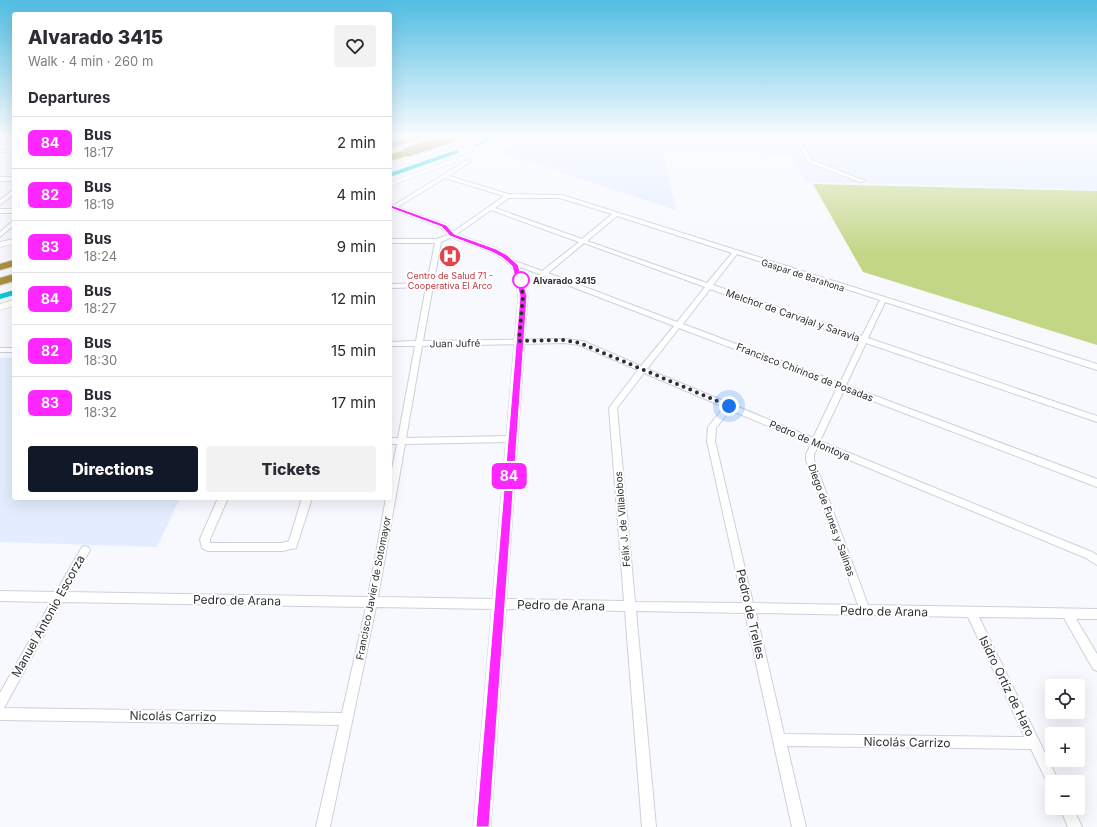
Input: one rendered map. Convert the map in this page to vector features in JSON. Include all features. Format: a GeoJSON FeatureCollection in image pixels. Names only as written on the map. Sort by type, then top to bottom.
{"type":"FeatureCollection","features":[{"type":"Feature","properties":{"kind":"highway"},"geometry":{"type":"LineString","coordinates":[[0,267],[12,264]]}},
{"type":"Feature","properties":{"kind":"highway"},"geometry":{"type":"LineString","coordinates":[[0,282],[12,278]]}},
{"type":"Feature","properties":{"kind":"main road"},"geometry":{"type":"LineString","coordinates":[[392,183],[414,176]]}},
{"type":"Feature","properties":{"kind":"main road"},"geometry":{"type":"LineString","coordinates":[[392,206],[444,226],[452,235],[494,250],[512,262],[520,279],[523,296],[482,827]]}},
{"type":"Feature","properties":{"kind":"main road"},"geometry":{"type":"LineString","coordinates":[[0,245],[12,241]]}},
{"type":"Feature","properties":{"kind":"main road"},"geometry":{"type":"LineString","coordinates":[[0,307],[12,303]]}},
{"type":"Feature","properties":{"kind":"street"},"geometry":{"type":"LineString","coordinates":[[392,206],[445,176],[508,196]]}},
{"type":"Feature","properties":{"kind":"street"},"geometry":{"type":"LineString","coordinates":[[848,176],[862,181]]}},
{"type":"Feature","properties":{"kind":"street"},"geometry":{"type":"LineString","coordinates":[[0,179],[12,179]]}},
{"type":"Feature","properties":{"kind":"street"},"geometry":{"type":"LineString","coordinates":[[0,203],[12,193]]}},
{"type":"Feature","properties":{"kind":"street"},"geometry":{"type":"LineString","coordinates":[[392,241],[438,241],[452,235],[508,196]]}},
{"type":"Feature","properties":{"kind":"street","name":"Gaspar de Barahona"},"geometry":{"type":"LineString","coordinates":[[508,196],[560,196],[615,215],[1097,367]]}},
{"type":"Feature","properties":{"kind":"street","name":"Melchor de Carvajal y Saravia"},"geometry":{"type":"LineString","coordinates":[[491,208],[1097,419]]}},
{"type":"Feature","properties":{"kind":"street"},"geometry":{"type":"LineString","coordinates":[[0,211],[12,211]]}},
{"type":"Feature","properties":{"kind":"street"},"geometry":{"type":"LineString","coordinates":[[544,273],[615,215]]}},
{"type":"Feature","properties":{"kind":"street"},"geometry":{"type":"LineString","coordinates":[[0,234],[12,224]]}},
{"type":"Feature","properties":{"kind":"street","name":"Francisco Javier de Sotomayor"},"geometry":{"type":"LineString","coordinates":[[392,487],[438,241]]}},
{"type":"Feature","properties":{"kind":"street","name":"Félix J. de Villalobos"},"geometry":{"type":"LineString","coordinates":[[649,827],[613,413],[616,403],[735,253]]}},
{"type":"Feature","properties":{"kind":"street","name":"Francisco Chirinos de Posadas"},"geometry":{"type":"LineString","coordinates":[[512,262],[678,323],[1097,483]]}},
{"type":"Feature","properties":{"kind":"street"},"geometry":{"type":"LineString","coordinates":[[392,286],[429,285]]}},
{"type":"Feature","properties":{"kind":"street","name":"Diego de Funes y Salinas"},"geometry":{"type":"LineString","coordinates":[[864,610],[810,460],[810,454],[814,442],[843,387],[882,300]]}},
{"type":"Feature","properties":{"kind":"street","name":"Juan Jufré"},"geometry":{"type":"LineString","coordinates":[[392,344],[519,341]]}},
{"type":"Feature","properties":{"kind":"street","name":"Pedro de Montoya"},"geometry":{"type":"LineString","coordinates":[[519,341],[572,341],[643,368],[814,442],[1089,555],[1097,561]]}},
{"type":"Feature","properties":{"kind":"street"},"geometry":{"type":"LineString","coordinates":[[0,350],[12,350]]}},
{"type":"Feature","properties":{"kind":"street","name":"Pedro de Trelles"},"geometry":{"type":"LineString","coordinates":[[729,406],[712,427],[711,441],[799,827]]}},
{"type":"Feature","properties":{"kind":"street"},"geometry":{"type":"LineString","coordinates":[[392,441],[512,439]]}},
{"type":"Feature","properties":{"kind":"street"},"geometry":{"type":"LineString","coordinates":[[222,500],[205,539],[205,545],[208,548],[288,547],[293,545],[306,500]]}},
{"type":"Feature","properties":{"kind":"street","name":"Francisco Javier de Sotomayor"},"geometry":{"type":"LineString","coordinates":[[323,827],[372,602],[390,500]]}},
{"type":"Feature","properties":{"kind":"street","name":"Manuel Antonio Escorza"},"geometry":{"type":"LineString","coordinates":[[0,704],[84,550]]}},
{"type":"Feature","properties":{"kind":"street","name":"Pedro de Arana"},"geometry":{"type":"LineString","coordinates":[[0,596],[500,603],[1097,614]]}},
{"type":"Feature","properties":{"kind":"street","name":"Isidro Ortíz de Haro"},"geometry":{"type":"LineString","coordinates":[[971,612],[1050,775]]}},
{"type":"Feature","properties":{"kind":"street"},"geometry":{"type":"LineString","coordinates":[[1066,613],[1097,665]]}},
{"type":"Feature","properties":{"kind":"street","name":"Nicolás Carrizo"},"geometry":{"type":"LineString","coordinates":[[0,714],[347,719]]}},
{"type":"Feature","properties":{"kind":"street","name":"Nicolás Carrizo"},"geometry":{"type":"LineString","coordinates":[[779,740],[1034,743]]}},
{"type":"Feature","properties":{"kind":"street"},"geometry":{"type":"LineString","coordinates":[[1069,815],[1075,827]]}},
{"type":"Feature","properties":{"kind":"shaded area"},"geometry":{"type":"Polygon","coordinates":[[[570,176],[668,176],[676,210],[570,176]]]}},
{"type":"Feature","properties":{"kind":"shaded area"},"geometry":{"type":"Polygon","coordinates":[[[802,176],[1097,176],[1097,190],[806,182],[802,176]]]}},
{"type":"Feature","properties":{"kind":"shaded area"},"geometry":{"type":"Polygon","coordinates":[[[0,358],[12,358],[12,500],[179,500],[157,547],[0,542],[0,358]]]}},
{"type":"Feature","properties":{"kind":"green space"},"geometry":{"type":"Polygon","coordinates":[[[813,184],[1097,191],[1097,345],[863,272],[813,184]]]}},
{"type":"Feature","properties":{"kind":"waterway"},"geometry":{"type":"LineString","coordinates":[[0,297],[12,293]]}},
{"type":"Feature","properties":{"kind":"bus line","name":"84"},"geometry":{"type":"LineString","coordinates":[[392,207],[444,226],[452,235],[494,250],[515,265],[522,287],[523,296],[482,827]]}},
{"type":"Feature","properties":{"kind":"place","name":"Centro de Salud 71 - Cooperativa El Arco"},"geometry":{"type":"Point","coordinates":[450,256]}},
{"type":"Feature","properties":{"kind":"place","name":"Alvarado 3415"},"geometry":{"type":"Point","coordinates":[521,280]}},
{"type":"Feature","properties":{"kind":"route"},"geometry":{"type":"LineString","coordinates":[[521,280],[520,279],[523,296],[519,341],[564,340],[580,343],[643,368],[729,406]]}}]}
